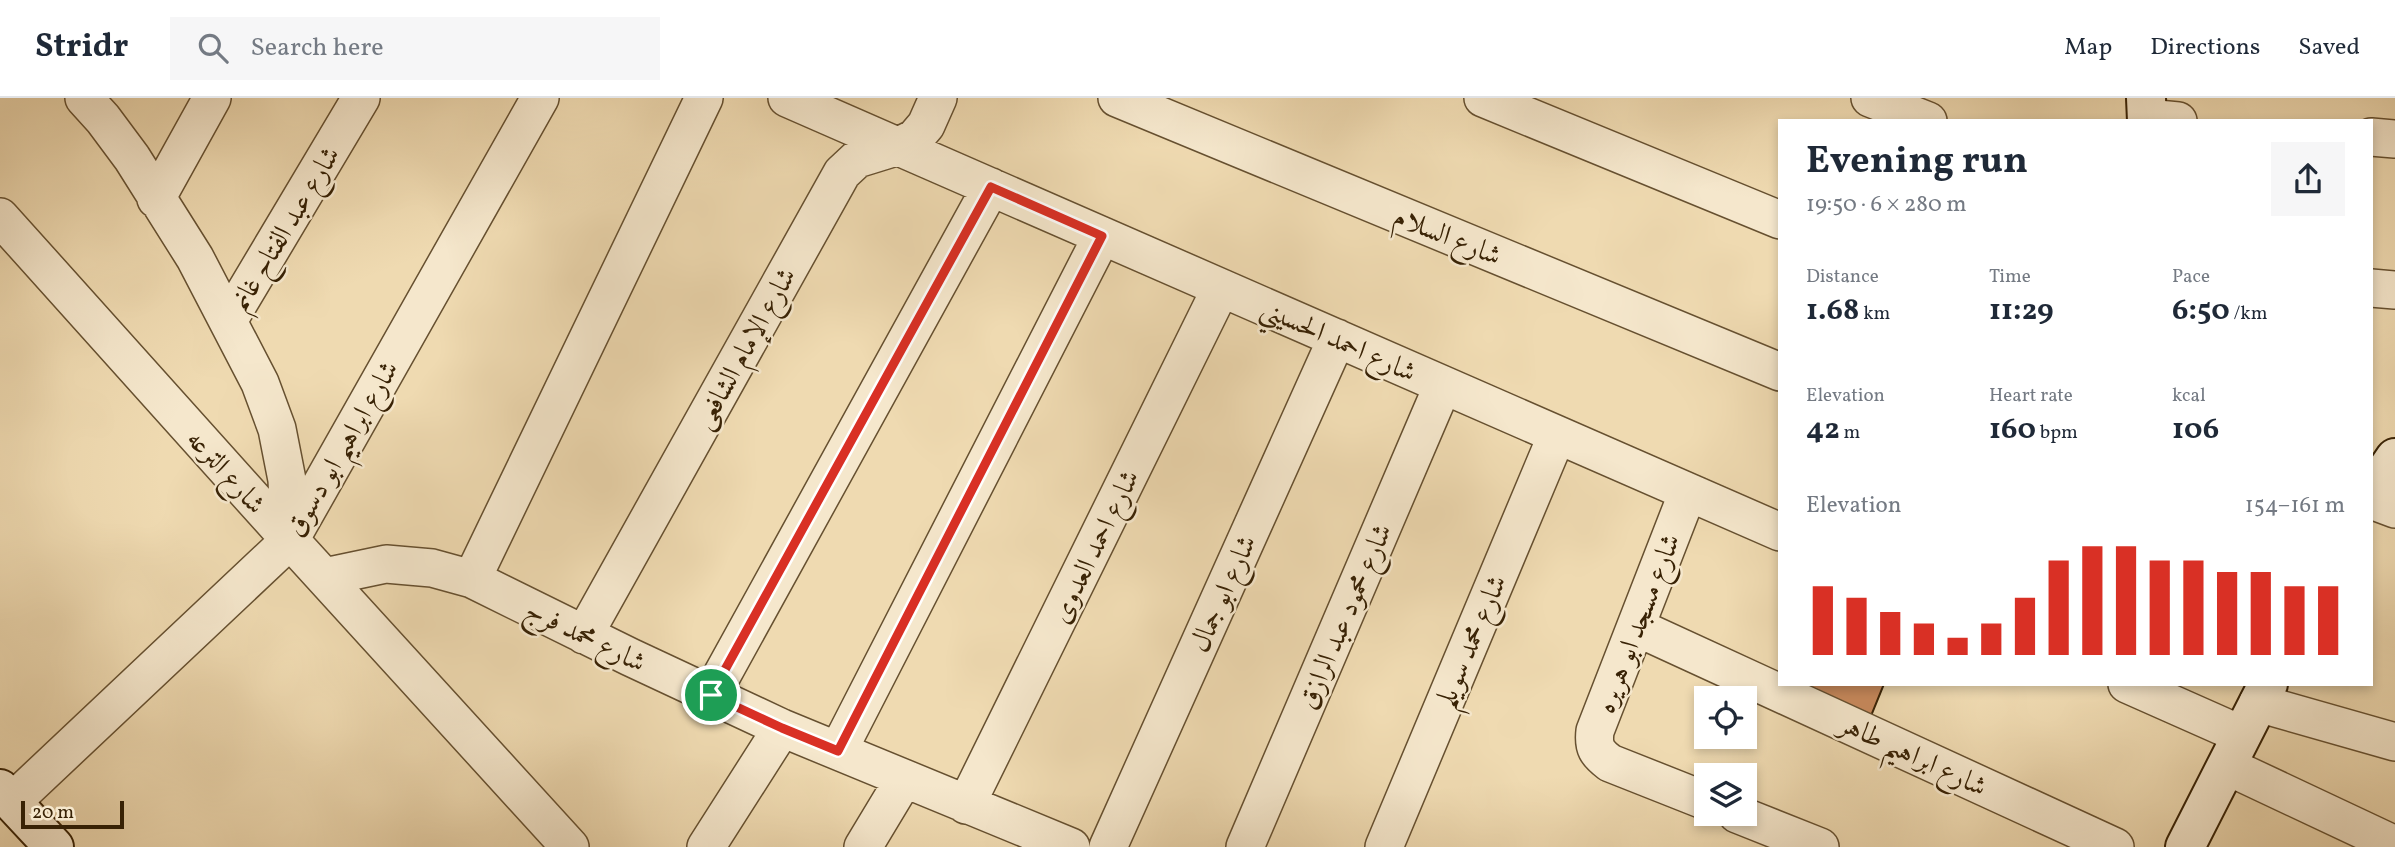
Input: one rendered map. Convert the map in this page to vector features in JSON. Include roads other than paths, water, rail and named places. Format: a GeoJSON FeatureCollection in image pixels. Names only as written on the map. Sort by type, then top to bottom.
{"type":"FeatureCollection","features":[{"type":"Feature","properties":{"kind":"main road"},"geometry":{"type":"LineString","coordinates":[[2185,847],[2249,722]]}},
{"type":"Feature","properties":{"kind":"main road"},"geometry":{"type":"LineString","coordinates":[[6,795],[54,847]]}},
{"type":"Feature","properties":{"kind":"street"},"geometry":{"type":"LineString","coordinates":[[85,98],[132,158],[195,258],[260,383],[277,429],[287,480],[290,541]]}},
{"type":"Feature","properties":{"kind":"street"},"geometry":{"type":"LineString","coordinates":[[156,199],[212,98]]}},
{"type":"Feature","properties":{"kind":"street","name":"شارع عبد الفتاح غانم"},"geometry":{"type":"LineString","coordinates":[[228,321],[361,98]]}},
{"type":"Feature","properties":{"kind":"street","name":"شارع ابراهيم ابو دسوق"},"geometry":{"type":"LineString","coordinates":[[6,795],[290,541],[540,98]]}},
{"type":"Feature","properties":{"kind":"street"},"geometry":{"type":"LineString","coordinates":[[472,579],[704,98]]}},
{"type":"Feature","properties":{"kind":"street","name":"شارع احمد الحسيني"},"geometry":{"type":"LineString","coordinates":[[787,98],[1778,531]]}},
{"type":"Feature","properties":{"kind":"street","name":"شارع الإمام الشافعى"},"geometry":{"type":"LineString","coordinates":[[584,635],[842,173],[857,159],[915,138],[926,125],[938,98]]}},
{"type":"Feature","properties":{"kind":"street","name":"شارع السلام"},"geometry":{"type":"LineString","coordinates":[[1117,98],[1778,371]]}},
{"type":"Feature","properties":{"kind":"street"},"geometry":{"type":"LineString","coordinates":[[1483,98],[1778,219]]}},
{"type":"Feature","properties":{"kind":"street"},"geometry":{"type":"LineString","coordinates":[[1870,98],[1923,119]]}},
{"type":"Feature","properties":{"kind":"street"},"geometry":{"type":"LineString","coordinates":[[2373,137],[2395,139]]}},
{"type":"Feature","properties":{"kind":"street"},"geometry":{"type":"LineString","coordinates":[[711,695],[991,187]]}},
{"type":"Feature","properties":{"kind":"street","name":"شارع الترعه"},"geometry":{"type":"LineString","coordinates":[[0,217],[290,541],[570,847]]}},
{"type":"Feature","properties":{"kind":"street"},"geometry":{"type":"LineString","coordinates":[[838,751],[1102,236]]}},
{"type":"Feature","properties":{"kind":"street","name":"شارع احمد العدوى"},"geometry":{"type":"LineString","coordinates":[[966,805],[1221,288]]}},
{"type":"Feature","properties":{"kind":"street"},"geometry":{"type":"LineString","coordinates":[[2373,288],[2395,290]]}},
{"type":"Feature","properties":{"kind":"street","name":"شارع ابو جمال"},"geometry":{"type":"LineString","coordinates":[[1108,847],[1337,338]]}},
{"type":"Feature","properties":{"kind":"street","name":"شارع محمود عبد الرازق"},"geometry":{"type":"LineString","coordinates":[[1245,847],[1443,385]]}},
{"type":"Feature","properties":{"kind":"street","name":"شارع محمد سويلم"},"geometry":{"type":"LineString","coordinates":[[1396,843],[1557,435]]}},
{"type":"Feature","properties":{"kind":"street"},"geometry":{"type":"LineString","coordinates":[[2378,478],[2395,509]]}},
{"type":"Feature","properties":{"kind":"street","name":"شارع مسجد ابو هريره"},"geometry":{"type":"LineString","coordinates":[[1688,492],[1595,731],[1594,743],[1598,754],[1610,763],[1694,796]]}},
{"type":"Feature","properties":{"kind":"street","name":"شارع محمد فرج"},"geometry":{"type":"LineString","coordinates":[[324,577],[386,564],[432,568],[472,579],[782,728],[966,805],[1017,837],[1071,847]]}},
{"type":"Feature","properties":{"kind":"street","name":"شارع ابراهيم طاهر"},"geometry":{"type":"LineString","coordinates":[[1636,627],[2115,847]]}},
{"type":"Feature","properties":{"kind":"street"},"geometry":{"type":"LineString","coordinates":[[2133,686],[2249,722],[2395,742]]}},
{"type":"Feature","properties":{"kind":"street"},"geometry":{"type":"LineString","coordinates":[[2249,722],[2395,845]]}},
{"type":"Feature","properties":{"kind":"street"},"geometry":{"type":"LineString","coordinates":[[706,847],[782,728]]}},
{"type":"Feature","properties":{"kind":"street"},"geometry":{"type":"LineString","coordinates":[[863,847],[904,779]]}},
{"type":"Feature","properties":{"kind":"street"},"geometry":{"type":"LineString","coordinates":[[1757,822],[1820,847]]}}]}
